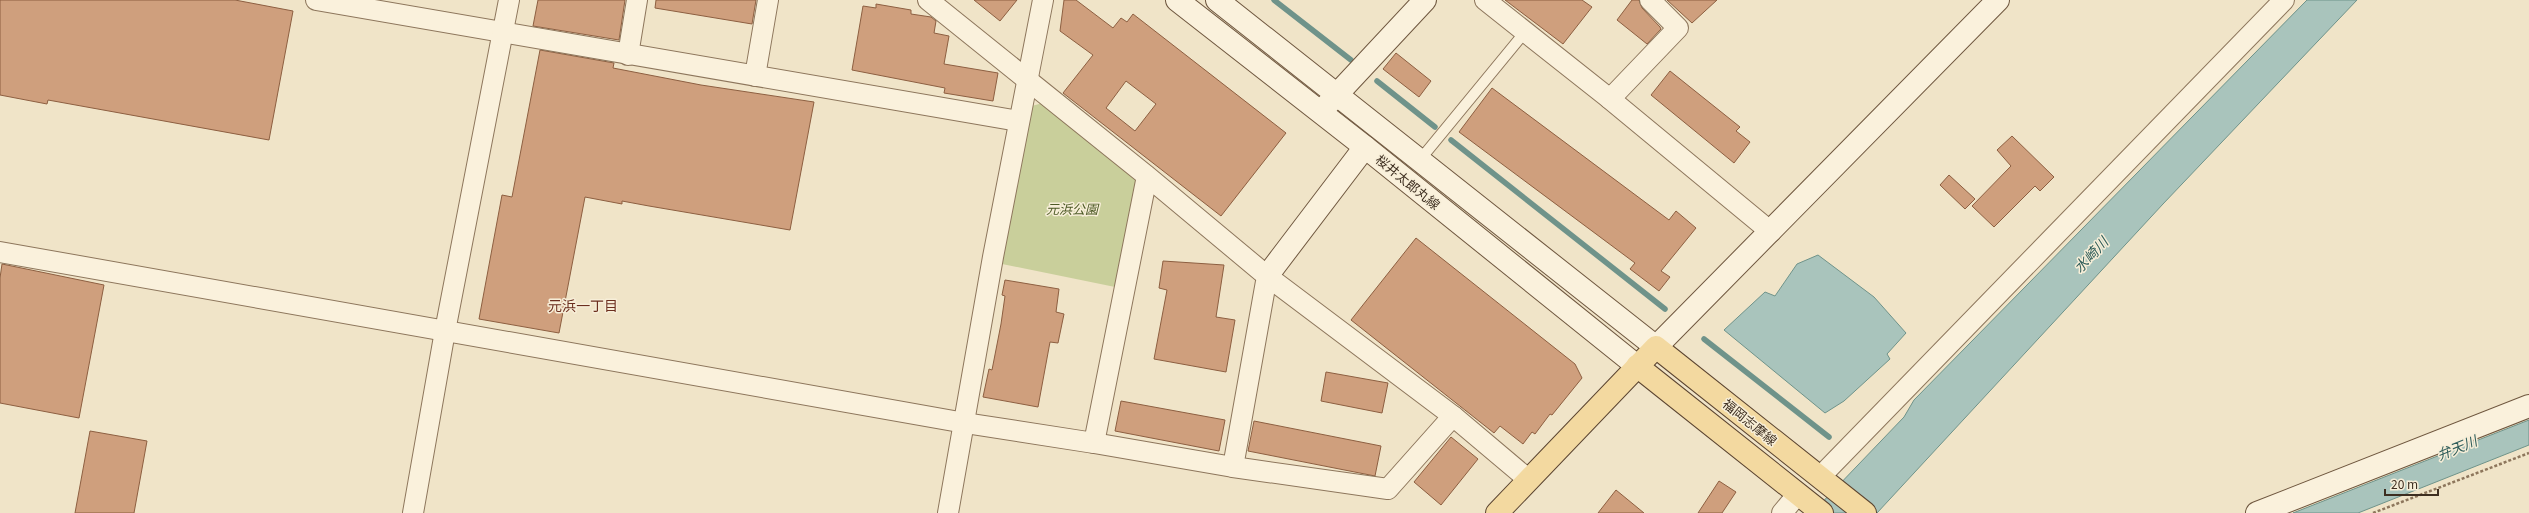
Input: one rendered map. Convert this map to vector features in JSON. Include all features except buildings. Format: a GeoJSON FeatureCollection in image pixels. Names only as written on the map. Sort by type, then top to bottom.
{"type":"FeatureCollection","features":[{"type":"Feature","properties":{"kind":"main road","name":"桜井太郎丸線"},"geometry":{"type":"LineString","coordinates":[[1177,0],[1366,147],[1637,366]]}},
{"type":"Feature","properties":{"kind":"main road","name":"桜井太郎丸線"},"geometry":{"type":"LineString","coordinates":[[1217,0],[1656,347]]}},
{"type":"Feature","properties":{"kind":"main road"},"geometry":{"type":"LineString","coordinates":[[1320,112],[1426,0]]}},
{"type":"Feature","properties":{"kind":"main road"},"geometry":{"type":"LineString","coordinates":[[1497,513],[1637,366],[1771,232],[1998,0]]}},
{"type":"Feature","properties":{"kind":"main road"},"geometry":{"type":"LineString","coordinates":[[1267,276],[1366,147]]}},
{"type":"Feature","properties":{"kind":"main road","name":"福岡志摩線"},"geometry":{"type":"LineString","coordinates":[[1656,347],[1865,513]]}},
{"type":"Feature","properties":{"kind":"main road","name":"福岡志摩線"},"geometry":{"type":"LineString","coordinates":[[1637,366],[1809,503]]}},
{"type":"Feature","properties":{"kind":"main road"},"geometry":{"type":"LineString","coordinates":[[2257,513],[2529,406]]}},
{"type":"Feature","properties":{"kind":"street"},"geometry":{"type":"LineString","coordinates":[[316,0],[504,34],[1018,121]]}},
{"type":"Feature","properties":{"kind":"street"},"geometry":{"type":"LineString","coordinates":[[414,513],[445,331],[504,34],[509,0]]}},
{"type":"Feature","properties":{"kind":"street"},"geometry":{"type":"LineString","coordinates":[[628,55],[637,0]]}},
{"type":"Feature","properties":{"kind":"street"},"geometry":{"type":"LineString","coordinates":[[755,76],[768,0]]}},
{"type":"Feature","properties":{"kind":"street"},"geometry":{"type":"LineString","coordinates":[[928,0],[1147,176],[1267,276],[1453,416],[1530,480]]}},
{"type":"Feature","properties":{"kind":"street"},"geometry":{"type":"LineString","coordinates":[[948,513],[1018,121],[1043,0]]}},
{"type":"Feature","properties":{"kind":"street"},"geometry":{"type":"LineString","coordinates":[[1485,0],[1771,232]]}},
{"type":"Feature","properties":{"kind":"street"},"geometry":{"type":"LineString","coordinates":[[1610,100],[1678,28],[1650,0]]}},
{"type":"Feature","properties":{"kind":"street"},"geometry":{"type":"LineString","coordinates":[[1823,479],[2284,0]]}},
{"type":"Feature","properties":{"kind":"street"},"geometry":{"type":"LineString","coordinates":[[1094,443],[1147,176]]}},
{"type":"Feature","properties":{"kind":"street"},"geometry":{"type":"LineString","coordinates":[[0,252],[965,422],[1232,467],[1388,488],[1453,416]]}},
{"type":"Feature","properties":{"kind":"street"},"geometry":{"type":"LineString","coordinates":[[1232,467],[1267,276]]}},
{"type":"Feature","properties":{"kind":"street"},"geometry":{"type":"LineString","coordinates":[[1782,513],[1809,503]]}},
{"type":"Feature","properties":{"kind":"lane"},"geometry":{"type":"LineString","coordinates":[[1420,161],[1525,32]]}},
{"type":"Feature","properties":{"kind":"path"},"geometry":{"type":"LineString","coordinates":[[2373,513],[2529,453]]}},
{"type":"Feature","properties":{"kind":"green space","name":"元浜公園"},"geometry":{"type":"Polygon","coordinates":[[[1043,103],[1137,177],[1120,288],[1002,264],[1028,107],[1043,103]]]}},
{"type":"Feature","properties":{"kind":"water","name":"水崎川"},"geometry":{"type":"Polygon","coordinates":[[[2307,0],[2357,0],[2163,204],[1877,513],[1812,513],[1904,417],[1914,400],[2307,0]]]}},
{"type":"Feature","properties":{"kind":"water"},"geometry":{"type":"Polygon","coordinates":[[[1818,255],[1874,297],[1906,333],[1887,354],[1890,359],[1844,401],[1825,413],[1724,330],[1765,292],[1775,296],[1797,264],[1818,255]]]}},
{"type":"Feature","properties":{"kind":"water"},"geometry":{"type":"Polygon","coordinates":[[[2529,420],[2529,445],[2358,513],[2293,513],[2529,420]]]}},
{"type":"Feature","properties":{"kind":"waterway"},"geometry":{"type":"LineString","coordinates":[[1274,0],[1351,60]]}},
{"type":"Feature","properties":{"kind":"waterway"},"geometry":{"type":"LineString","coordinates":[[1377,81],[1435,127]]}},
{"type":"Feature","properties":{"kind":"waterway"},"geometry":{"type":"LineString","coordinates":[[1451,140],[1665,309]]}},
{"type":"Feature","properties":{"kind":"waterway"},"geometry":{"type":"LineString","coordinates":[[1704,339],[1829,437]]}},
{"type":"Feature","properties":{"kind":"district","name":"元浜一丁目"},"geometry":{"type":"Point","coordinates":[583,306]}},
{"type":"Feature","properties":{"kind":"water label","name":"弁天川"},"geometry":{"type":"Point","coordinates":[2457,448]}}]}
